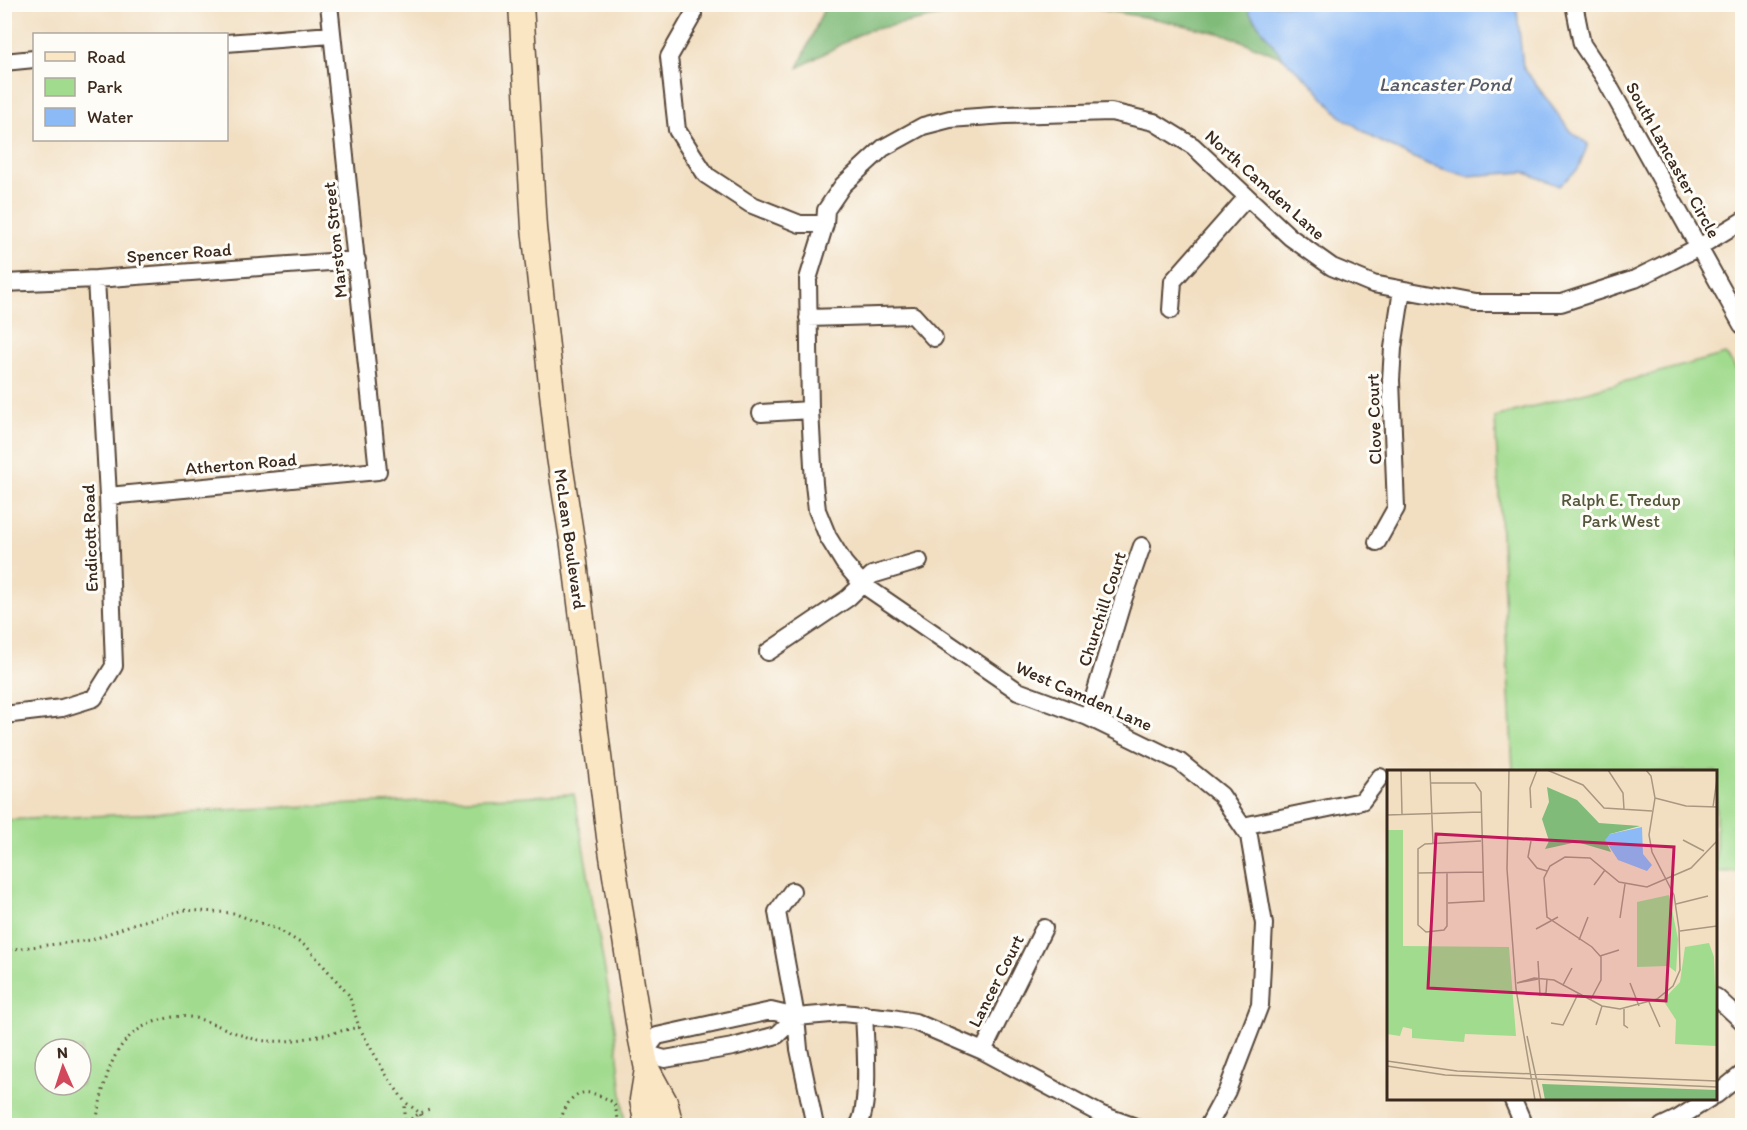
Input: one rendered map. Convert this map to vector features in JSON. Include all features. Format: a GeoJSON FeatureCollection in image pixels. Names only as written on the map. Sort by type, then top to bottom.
{"type":"FeatureCollection","features":[{"type":"Feature","properties":{"kind":"main road","name":"McLean Boulevard"},"geometry":{"type":"LineString","coordinates":[[521,4],[534,228],[559,457],[573,546],[609,837],[646,1061],[642,1100],[647,1125]]}},
{"type":"Feature","properties":{"kind":"main road","name":"McLean Boulevard"},"geometry":{"type":"LineString","coordinates":[[646,1061],[665,1102],[671,1125]]}},
{"type":"Feature","properties":{"kind":"street","name":"Marston Street"},"geometry":{"type":"LineString","coordinates":[[329,4],[378,471]]}},
{"type":"Feature","properties":{"kind":"street","name":"South Lancaster Circle"},"geometry":{"type":"LineString","coordinates":[[1574,4],[1582,44],[1604,77],[1743,325]]}},
{"type":"Feature","properties":{"kind":"street"},"geometry":{"type":"LineString","coordinates":[[693,15],[669,57],[677,130],[706,175],[750,204],[800,224],[825,224]]}},
{"type":"Feature","properties":{"kind":"street"},"geometry":{"type":"LineString","coordinates":[[228,43],[331,35]]}},
{"type":"Feature","properties":{"kind":"street"},"geometry":{"type":"LineString","coordinates":[[4,62],[33,59]]}},
{"type":"Feature","properties":{"kind":"street","name":"North Camden Lane"},"geometry":{"type":"LineString","coordinates":[[825,224],[826,210],[843,185],[869,160],[902,136],[923,126],[950,119],[1111,112],[1154,122],[1193,146],[1290,237],[1332,267],[1373,284],[1474,303],[1561,303],[1635,279],[1699,247],[1743,221]]}},
{"type":"Feature","properties":{"kind":"street"},"geometry":{"type":"LineString","coordinates":[[1171,310],[1173,281],[1247,197]]}},
{"type":"Feature","properties":{"kind":"street","name":"West Camden Lane"},"geometry":{"type":"LineString","coordinates":[[825,224],[808,279],[810,410],[814,484],[818,510],[828,537],[844,563],[862,584],[1018,691],[1088,717],[1180,762],[1221,795],[1249,836],[1264,924],[1260,1005],[1227,1091],[1208,1125]]}},
{"type":"Feature","properties":{"kind":"street","name":"Spencer Road"},"geometry":{"type":"LineString","coordinates":[[4,283],[96,279],[357,260]]}},
{"type":"Feature","properties":{"kind":"street","name":"Endicott Road"},"geometry":{"type":"LineString","coordinates":[[4,715],[62,708],[94,698],[114,666],[108,496],[96,279]]}},
{"type":"Feature","properties":{"kind":"street","name":"Clove Court"},"geometry":{"type":"LineString","coordinates":[[1377,542],[1396,508],[1391,380],[1393,348],[1402,290]]}},
{"type":"Feature","properties":{"kind":"street"},"geometry":{"type":"LineString","coordinates":[[808,318],[913,315],[934,338]]}},
{"type":"Feature","properties":{"kind":"street"},"geometry":{"type":"LineString","coordinates":[[761,413],[810,410]]}},
{"type":"Feature","properties":{"kind":"street","name":"Atherton Road"},"geometry":{"type":"LineString","coordinates":[[108,496],[378,471]]}},
{"type":"Feature","properties":{"kind":"street","name":"Churchill Court"},"geometry":{"type":"LineString","coordinates":[[1088,717],[1123,600],[1142,546]]}},
{"type":"Feature","properties":{"kind":"street"},"geometry":{"type":"LineString","coordinates":[[768,652],[848,598],[872,575],[919,561]]}},
{"type":"Feature","properties":{"kind":"street"},"geometry":{"type":"LineString","coordinates":[[1243,826],[1362,801],[1380,777]]}},
{"type":"Feature","properties":{"kind":"street"},"geometry":{"type":"LineString","coordinates":[[792,891],[777,912],[796,1017],[799,1049],[815,1125]]}},
{"type":"Feature","properties":{"kind":"street","name":"Lancer Court"},"geometry":{"type":"LineString","coordinates":[[983,1050],[1044,928]]}},
{"type":"Feature","properties":{"kind":"street"},"geometry":{"type":"LineString","coordinates":[[1717,998],[1743,1021]]}},
{"type":"Feature","properties":{"kind":"street"},"geometry":{"type":"LineString","coordinates":[[796,1017],[777,1035],[733,1047],[646,1061],[657,1036],[771,1011],[796,1017],[820,1014],[864,1014],[915,1022],[983,1050],[1099,1120],[1132,1125]]}},
{"type":"Feature","properties":{"kind":"street"},"geometry":{"type":"LineString","coordinates":[[858,1125],[864,1112],[866,1049],[864,1014]]}},
{"type":"Feature","properties":{"kind":"street"},"geometry":{"type":"LineString","coordinates":[[1717,1094],[1743,1074]]}},
{"type":"Feature","properties":{"kind":"street"},"geometry":{"type":"LineString","coordinates":[[1513,1100],[1524,1125]]}},
{"type":"Feature","properties":{"kind":"street"},"geometry":{"type":"LineString","coordinates":[[1662,1125],[1679,1118],[1707,1100]]}},
{"type":"Feature","properties":{"kind":"path"},"geometry":{"type":"LineString","coordinates":[[4,950],[92,940],[132,924],[184,910],[233,913],[279,930],[307,947],[349,995],[359,1027],[385,1073],[405,1102],[420,1113],[424,1125]]}},
{"type":"Feature","properties":{"kind":"path"},"geometry":{"type":"LineString","coordinates":[[95,1125],[111,1061],[126,1039],[147,1024],[169,1018],[189,1017],[266,1041],[286,1041],[359,1027]]}},
{"type":"Feature","properties":{"kind":"path"},"geometry":{"type":"LineString","coordinates":[[559,1125],[570,1099],[578,1093],[587,1092],[600,1094],[614,1103],[620,1125]]}},
{"type":"Feature","properties":{"kind":"path"},"geometry":{"type":"LineString","coordinates":[[405,1102],[406,1124]]}},
{"type":"Feature","properties":{"kind":"path"},"geometry":{"type":"LineString","coordinates":[[406,1124],[420,1113],[434,1109]]}},
{"type":"Feature","properties":{"kind":"green space"},"geometry":{"type":"Polygon","coordinates":[[[826,4],[1030,5],[965,11],[865,31],[798,68],[826,4]]]}},
{"type":"Feature","properties":{"kind":"green space"},"geometry":{"type":"Polygon","coordinates":[[[1032,5],[1248,5],[1249,12],[1283,58],[1227,35],[1161,20],[1097,9],[1032,5]]]}},
{"type":"Feature","properties":{"kind":"green space","name":"Ralph E. Tredup Park West"},"geometry":{"type":"Polygon","coordinates":[[[1725,354],[1735,367],[1742,390],[1742,871],[1717,872],[1717,770],[1513,770],[1495,417],[1725,354]]]}},
{"type":"Feature","properties":{"kind":"green space"},"geometry":{"type":"Polygon","coordinates":[[[574,794],[615,1028],[625,1125],[5,1125],[5,820],[574,794]]]}},
{"type":"Feature","properties":{"kind":"water","name":"Lancaster Pond"},"geometry":{"type":"Polygon","coordinates":[[[1248,5],[1514,5],[1517,11],[1523,67],[1570,131],[1588,144],[1578,169],[1559,186],[1524,172],[1467,176],[1427,164],[1375,139],[1339,115],[1312,84],[1283,58],[1249,12],[1248,5]]]}}]}
